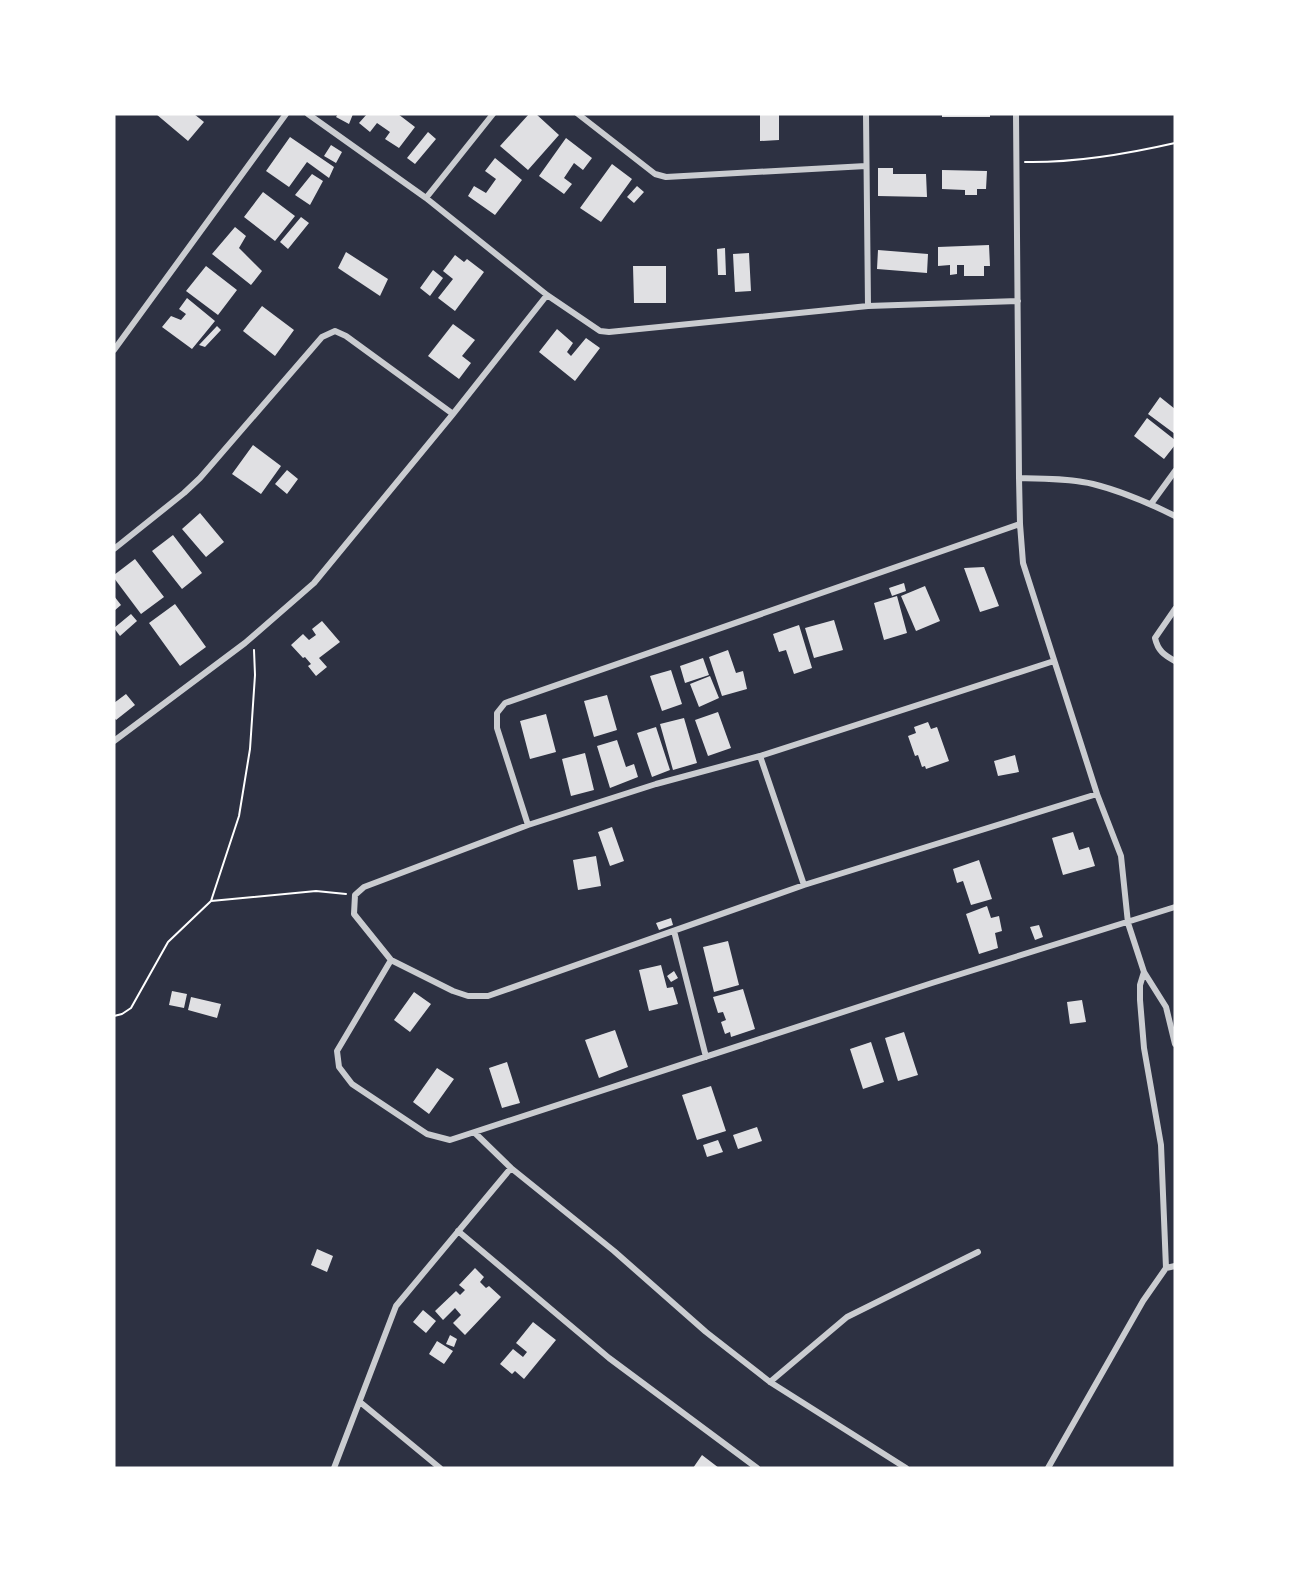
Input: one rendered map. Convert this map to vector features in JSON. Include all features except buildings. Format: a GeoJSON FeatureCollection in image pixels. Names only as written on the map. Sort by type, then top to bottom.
{"type":"FeatureCollection","features":[{"type":"Feature","properties":{"kind":"street"},"geometry":{"type":"LineString","coordinates":[[114,350],[286,114]]}},
{"type":"Feature","properties":{"kind":"street"},"geometry":{"type":"LineString","coordinates":[[308,114],[426,198],[547,295],[600,331],[609,332],[868,306],[1018,301]]}},
{"type":"Feature","properties":{"kind":"street"},"geometry":{"type":"LineString","coordinates":[[426,198],[493,114]]}},
{"type":"Feature","properties":{"kind":"street"},"geometry":{"type":"LineString","coordinates":[[578,114],[655,174],[666,177],[866,166]]}},
{"type":"Feature","properties":{"kind":"street"},"geometry":{"type":"LineString","coordinates":[[866,114],[868,306]]}},
{"type":"Feature","properties":{"kind":"street"},"geometry":{"type":"LineString","coordinates":[[1016,114],[1019,478],[1023,563],[1098,794],[1121,856],[1128,923],[1144,972],[1166,1007],[1175,1044]]}},
{"type":"Feature","properties":{"kind":"street"},"geometry":{"type":"LineString","coordinates":[[114,741],[253,636],[314,583],[547,295]]}},
{"type":"Feature","properties":{"kind":"street"},"geometry":{"type":"LineString","coordinates":[[114,549],[200,478],[322,337],[335,331],[346,336],[453,414]]}},
{"type":"Feature","properties":{"kind":"street"},"geometry":{"type":"LineString","coordinates":[[1151,504],[1175,471]]}},
{"type":"Feature","properties":{"kind":"street"},"geometry":{"type":"LineString","coordinates":[[1019,478],[1069,480],[1093,484],[1151,504],[1175,516]]}},
{"type":"Feature","properties":{"kind":"street"},"geometry":{"type":"LineString","coordinates":[[528,825],[497,728],[497,713],[505,703],[1020,524]]}},
{"type":"Feature","properties":{"kind":"street"},"geometry":{"type":"LineString","coordinates":[[1175,609],[1155,638],[1157,647],[1164,656],[1175,661]]}},
{"type":"Feature","properties":{"kind":"street"},"geometry":{"type":"LineString","coordinates":[[1054,661],[760,756],[657,784],[528,825],[364,887],[355,895],[354,914],[391,960],[453,991],[468,996],[488,996],[804,885],[1098,794]]}},
{"type":"Feature","properties":{"kind":"street"},"geometry":{"type":"LineString","coordinates":[[760,756],[804,885]]}},
{"type":"Feature","properties":{"kind":"street"},"geometry":{"type":"LineString","coordinates":[[391,960],[337,1051],[339,1067],[352,1084],[427,1134],[450,1140],[932,982],[1175,907]]}},
{"type":"Feature","properties":{"kind":"street"},"geometry":{"type":"LineString","coordinates":[[674,931],[706,1056]]}},
{"type":"Feature","properties":{"kind":"street"},"geometry":{"type":"LineString","coordinates":[[1048,1468],[1143,1301],[1166,1268],[1161,1145],[1144,1048],[1140,1000],[1140,985],[1144,972]]}},
{"type":"Feature","properties":{"kind":"street"},"geometry":{"type":"LineString","coordinates":[[1166,1007],[1175,1007]]}},
{"type":"Feature","properties":{"kind":"street"},"geometry":{"type":"LineString","coordinates":[[475,1133],[511,1167],[615,1251],[706,1332],[771,1382],[906,1468]]}},
{"type":"Feature","properties":{"kind":"street"},"geometry":{"type":"LineString","coordinates":[[334,1468],[396,1306],[511,1167]]}},
{"type":"Feature","properties":{"kind":"street"},"geometry":{"type":"LineString","coordinates":[[458,1231],[609,1358],[757,1468]]}},
{"type":"Feature","properties":{"kind":"street"},"geometry":{"type":"LineString","coordinates":[[771,1382],[847,1317],[978,1252]]}},
{"type":"Feature","properties":{"kind":"street"},"geometry":{"type":"LineString","coordinates":[[1166,1268],[1175,1266]]}},
{"type":"Feature","properties":{"kind":"street"},"geometry":{"type":"LineString","coordinates":[[360,1402],[440,1468]]}},
{"type":"Feature","properties":{"kind":"path"},"geometry":{"type":"LineString","coordinates":[[1016,161],[1042,162],[1134,153],[1175,143]]}},
{"type":"Feature","properties":{"kind":"path"},"geometry":{"type":"LineString","coordinates":[[114,1016],[131,1008],[168,942],[211,901],[239,816],[250,749],[255,675],[253,636]]}},
{"type":"Feature","properties":{"kind":"path"},"geometry":{"type":"LineString","coordinates":[[211,901],[316,891],[355,895]]}}]}
